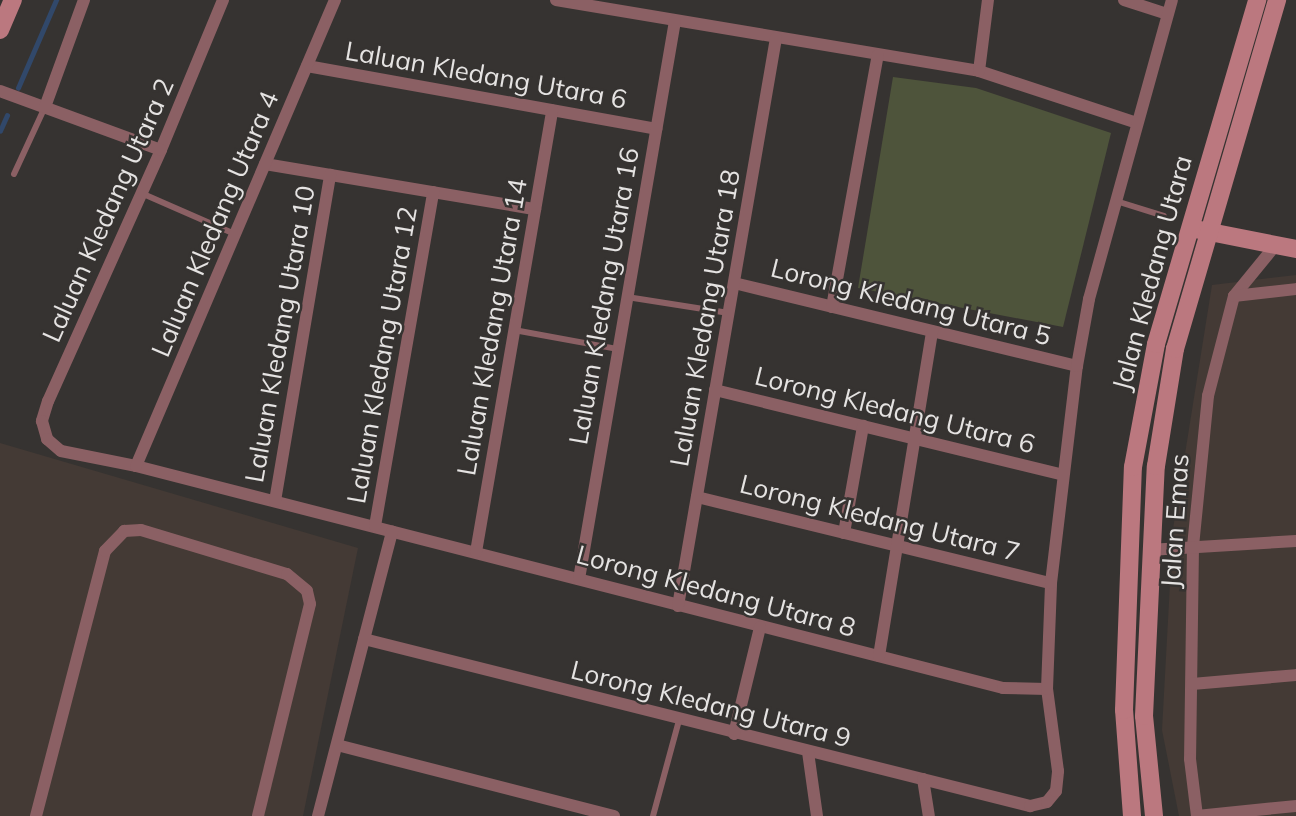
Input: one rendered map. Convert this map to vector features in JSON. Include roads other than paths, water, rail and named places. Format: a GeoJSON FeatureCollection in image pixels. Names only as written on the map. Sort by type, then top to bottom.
{"type":"FeatureCollection","features":[{"type":"Feature","properties":{"kind":"main road"},"geometry":{"type":"LineString","coordinates":[[0,30],[13,0]]}},
{"type":"Feature","properties":{"kind":"main road","name":"Jalan Kledang Utara"},"geometry":{"type":"LineString","coordinates":[[1132,816],[1124,710],[1133,467],[1156,344],[1257,0]]}},
{"type":"Feature","properties":{"kind":"main road","name":"Jalan Kledang Utara"},"geometry":{"type":"LineString","coordinates":[[1154,816],[1144,716],[1149,550],[1156,466],[1175,349],[1207,231],[1277,0]]}},
{"type":"Feature","properties":{"kind":"main road"},"geometry":{"type":"LineString","coordinates":[[1189,228],[1274,247],[1296,249]]}},
{"type":"Feature","properties":{"kind":"street"},"geometry":{"type":"LineString","coordinates":[[45,107],[84,0]]}},
{"type":"Feature","properties":{"kind":"street","name":"Laluan Kledang Utara 2"},"geometry":{"type":"LineString","coordinates":[[47,439],[41,421],[48,401],[161,150],[223,0]]}},
{"type":"Feature","properties":{"kind":"street","name":"Laluan Kledang Utara 4"},"geometry":{"type":"LineString","coordinates":[[136,466],[335,0]]}},
{"type":"Feature","properties":{"kind":"street"},"geometry":{"type":"LineString","coordinates":[[556,0],[979,71],[1137,123]]}},
{"type":"Feature","properties":{"kind":"street"},"geometry":{"type":"LineString","coordinates":[[979,71],[988,0]]}},
{"type":"Feature","properties":{"kind":"street"},"geometry":{"type":"LineString","coordinates":[[1124,0],[1167,13]]}},
{"type":"Feature","properties":{"kind":"street","name":"Jalan Kledang Utara"},"geometry":{"type":"LineString","coordinates":[[1047,802],[1056,791],[1058,771],[1047,689],[1051,583],[1077,366],[1089,299],[1172,0]]}},
{"type":"Feature","properties":{"kind":"street","name":"Laluan Kledang Utara 16"},"geometry":{"type":"LineString","coordinates":[[579,579],[675,21]]}},
{"type":"Feature","properties":{"kind":"street","name":"Laluan Kledang Utara 18"},"geometry":{"type":"LineString","coordinates":[[678,606],[776,38]]}},
{"type":"Feature","properties":{"kind":"street"},"geometry":{"type":"LineString","coordinates":[[832,307],[878,55]]}},
{"type":"Feature","properties":{"kind":"street","name":"Laluan Kledang Utara 6"},"geometry":{"type":"LineString","coordinates":[[307,66],[656,129]]}},
{"type":"Feature","properties":{"kind":"street"},"geometry":{"type":"LineString","coordinates":[[0,91],[161,150]]}},
{"type":"Feature","properties":{"kind":"street","name":"Laluan Kledang Utara 14"},"geometry":{"type":"LineString","coordinates":[[476,552],[552,110]]}},
{"type":"Feature","properties":{"kind":"street"},"geometry":{"type":"LineString","coordinates":[[265,164],[535,209]]}},
{"type":"Feature","properties":{"kind":"street","name":"Laluan Kledang Utara 10"},"geometry":{"type":"LineString","coordinates":[[275,501],[330,175]]}},
{"type":"Feature","properties":{"kind":"street","name":"Laluan Kledang Utara 12"},"geometry":{"type":"LineString","coordinates":[[375,526],[433,192]]}},
{"type":"Feature","properties":{"kind":"street","name":"Jalan Emas"},"geometry":{"type":"LineString","coordinates":[[1197,816],[1190,759],[1193,547],[1208,396],[1234,296],[1274,247]]}},
{"type":"Feature","properties":{"kind":"street","name":"Lorong Kledang Utara 5"},"geometry":{"type":"LineString","coordinates":[[734,283],[1077,366]]}},
{"type":"Feature","properties":{"kind":"street"},"geometry":{"type":"LineString","coordinates":[[1234,296],[1296,289]]}},
{"type":"Feature","properties":{"kind":"street"},"geometry":{"type":"LineString","coordinates":[[878,656],[932,331]]}},
{"type":"Feature","properties":{"kind":"street","name":"Lorong Kledang Utara 6"},"geometry":{"type":"LineString","coordinates":[[715,390],[1063,475]]}},
{"type":"Feature","properties":{"kind":"street"},"geometry":{"type":"LineString","coordinates":[[844,533],[863,426]]}},
{"type":"Feature","properties":{"kind":"street","name":"Lorong Kledang Utara 8"},"geometry":{"type":"LineString","coordinates":[[47,439],[61,451],[136,466],[392,530],[1003,688],[1047,689]]}},
{"type":"Feature","properties":{"kind":"street","name":"Lorong Kledang Utara 7"},"geometry":{"type":"LineString","coordinates":[[697,497],[1051,583]]}},
{"type":"Feature","properties":{"kind":"street"},"geometry":{"type":"LineString","coordinates":[[36,816],[105,551],[124,531],[141,530],[287,574],[307,591],[310,604],[258,816]]}},
{"type":"Feature","properties":{"kind":"street"},"geometry":{"type":"LineString","coordinates":[[318,816],[392,530]]}},
{"type":"Feature","properties":{"kind":"street"},"geometry":{"type":"LineString","coordinates":[[1149,550],[1296,541]]}},
{"type":"Feature","properties":{"kind":"street"},"geometry":{"type":"LineString","coordinates":[[734,734],[760,627]]}},
{"type":"Feature","properties":{"kind":"street","name":"Lorong Kledang Utara 9"},"geometry":{"type":"LineString","coordinates":[[364,639],[734,734],[1030,806],[1047,802]]}},
{"type":"Feature","properties":{"kind":"street"},"geometry":{"type":"LineString","coordinates":[[1192,684],[1296,675]]}},
{"type":"Feature","properties":{"kind":"street"},"geometry":{"type":"LineString","coordinates":[[337,744],[614,816]]}},
{"type":"Feature","properties":{"kind":"street"},"geometry":{"type":"LineString","coordinates":[[808,752],[817,816]]}},
{"type":"Feature","properties":{"kind":"street"},"geometry":{"type":"LineString","coordinates":[[923,779],[929,816]]}},
{"type":"Feature","properties":{"kind":"street"},"geometry":{"type":"LineString","coordinates":[[1197,816],[1296,806]]}},
{"type":"Feature","properties":{"kind":"lane"},"geometry":{"type":"LineString","coordinates":[[14,174],[45,107]]}},
{"type":"Feature","properties":{"kind":"lane"},"geometry":{"type":"LineString","coordinates":[[141,193],[235,234]]}},
{"type":"Feature","properties":{"kind":"lane"},"geometry":{"type":"LineString","coordinates":[[1116,201],[1164,216]]}},
{"type":"Feature","properties":{"kind":"lane"},"geometry":{"type":"LineString","coordinates":[[627,297],[729,313]]}},
{"type":"Feature","properties":{"kind":"lane"},"geometry":{"type":"LineString","coordinates":[[514,330],[618,349]]}},
{"type":"Feature","properties":{"kind":"lane"},"geometry":{"type":"LineString","coordinates":[[653,816],[680,720]]}},
{"type":"Feature","properties":{"kind":"waterway"},"geometry":{"type":"LineString","coordinates":[[18,88],[56,0]]}},
{"type":"Feature","properties":{"kind":"waterway"},"geometry":{"type":"LineString","coordinates":[[0,131],[7,115]]}}]}
